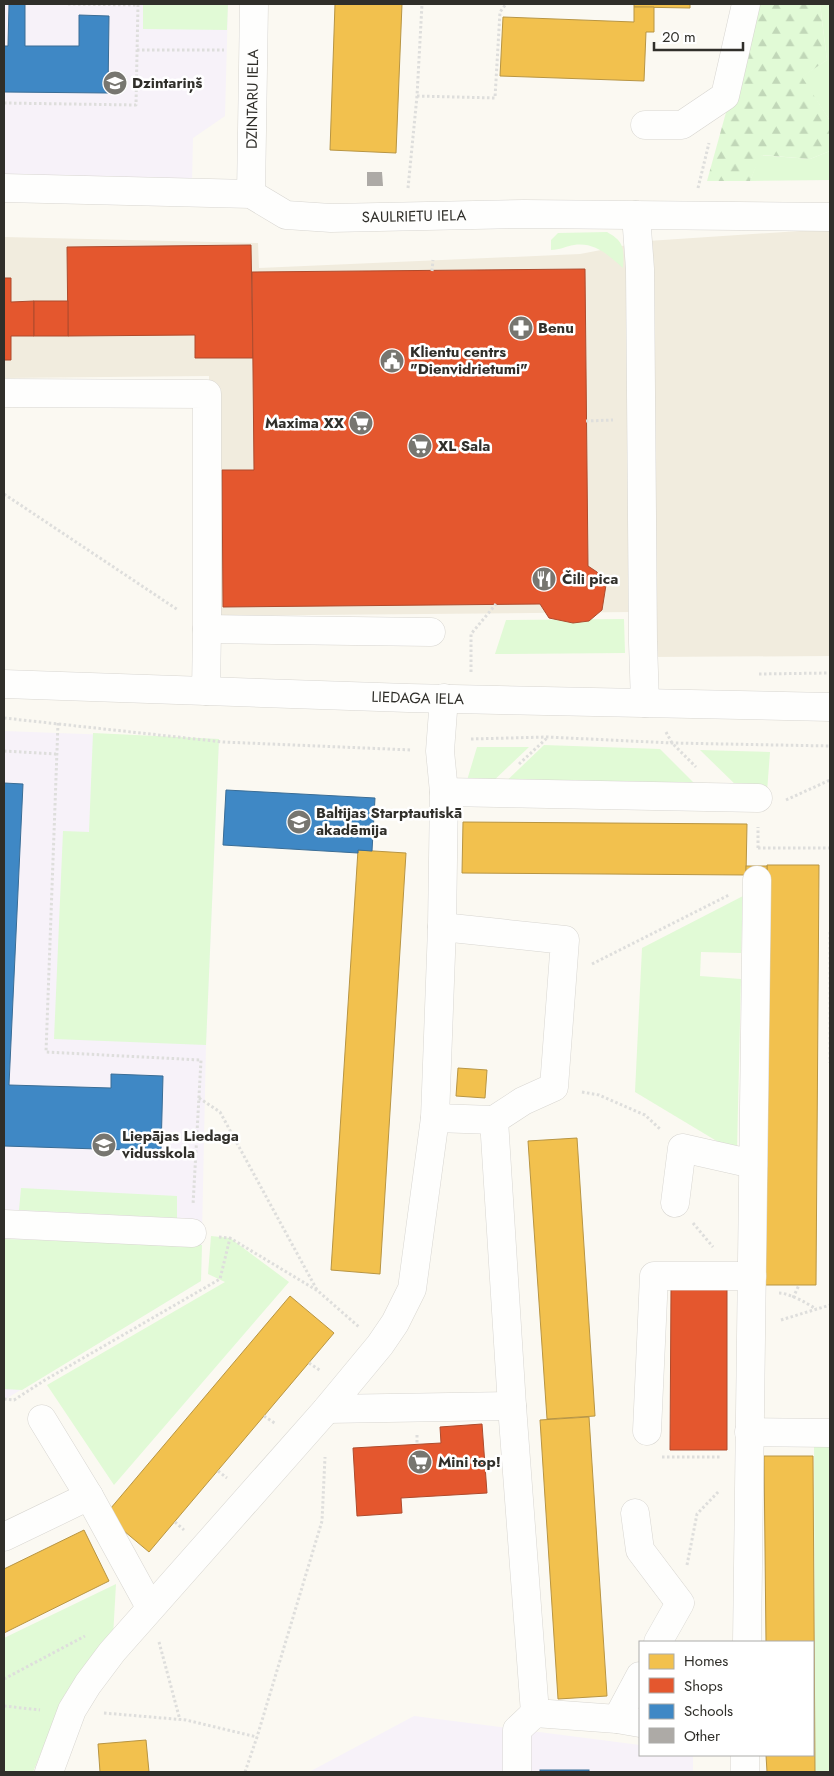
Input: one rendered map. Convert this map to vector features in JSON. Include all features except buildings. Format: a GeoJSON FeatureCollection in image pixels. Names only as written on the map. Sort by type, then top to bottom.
{"type":"FeatureCollection","features":[{"type":"Feature","properties":{"kind":"street","name":"DZINTARU IELA"},"geometry":{"type":"LineString","coordinates":[[251,194],[254,4]]}},
{"type":"Feature","properties":{"kind":"street"},"geometry":{"type":"LineString","coordinates":[[645,125],[682,126],[725,96],[746,4]]}},
{"type":"Feature","properties":{"kind":"street","name":"SAULRIETU IELA"},"geometry":{"type":"LineString","coordinates":[[4,188],[251,194],[286,215],[331,218],[524,214],[830,217]]}},
{"type":"Feature","properties":{"kind":"street"},"geometry":{"type":"LineString","coordinates":[[636,215],[640,269],[645,703]]}},
{"type":"Feature","properties":{"kind":"street"},"geometry":{"type":"LineString","coordinates":[[4,394],[207,394],[208,630],[206,691]]}},
{"type":"Feature","properties":{"kind":"street"},"geometry":{"type":"LineString","coordinates":[[208,630],[432,632]]}},
{"type":"Feature","properties":{"kind":"street","name":"LIEDAGA IELA"},"geometry":{"type":"LineString","coordinates":[[4,684],[444,698],[830,707]]}},
{"type":"Feature","properties":{"kind":"street"},"geometry":{"type":"LineString","coordinates":[[49,1772],[72,1710],[88,1684],[112,1652],[327,1409],[380,1345],[395,1323],[412,1289],[435,1118],[442,927],[444,792],[440,751],[444,698]]}},
{"type":"Feature","properties":{"kind":"street"},"geometry":{"type":"LineString","coordinates":[[444,792],[758,798]]}},
{"type":"Feature","properties":{"kind":"street"},"geometry":{"type":"LineString","coordinates":[[747,1641],[751,1323],[747,1282],[753,1164],[757,867]]}},
{"type":"Feature","properties":{"kind":"street"},"geometry":{"type":"LineString","coordinates":[[435,1118],[494,1120],[523,1101],[554,1087],[565,940],[442,927]]}},
{"type":"Feature","properties":{"kind":"street"},"geometry":{"type":"LineString","coordinates":[[494,1120],[512,1406],[535,1713]]}},
{"type":"Feature","properties":{"kind":"street"},"geometry":{"type":"LineString","coordinates":[[675,1203],[682,1148],[753,1164]]}},
{"type":"Feature","properties":{"kind":"street"},"geometry":{"type":"LineString","coordinates":[[4,1224],[192,1234]]}},
{"type":"Feature","properties":{"kind":"street"},"geometry":{"type":"LineString","coordinates":[[647,1431],[654,1276],[747,1282]]}},
{"type":"Feature","properties":{"kind":"street"},"geometry":{"type":"LineString","coordinates":[[327,1409],[512,1406]]}},
{"type":"Feature","properties":{"kind":"street"},"geometry":{"type":"LineString","coordinates":[[42,1419],[89,1496],[150,1607]]}},
{"type":"Feature","properties":{"kind":"street"},"geometry":{"type":"LineString","coordinates":[[749,1445],[830,1433]]}},
{"type":"Feature","properties":{"kind":"street"},"geometry":{"type":"LineString","coordinates":[[4,1538],[89,1496]]}},
{"type":"Feature","properties":{"kind":"street"},"geometry":{"type":"LineString","coordinates":[[635,1513],[640,1550],[680,1603],[659,1641]]}},
{"type":"Feature","properties":{"kind":"street"},"geometry":{"type":"LineString","coordinates":[[517,1772],[517,1730],[535,1713],[628,1721],[639,1680]]}},
{"type":"Feature","properties":{"kind":"street"},"geometry":{"type":"LineString","coordinates":[[745,1756],[745,1772]]}},
{"type":"Feature","properties":{"kind":"path"},"geometry":{"type":"LineString","coordinates":[[4,104],[136,105],[138,4],[68,4]]}},
{"type":"Feature","properties":{"kind":"path"},"geometry":{"type":"LineString","coordinates":[[407,191],[417,96],[422,4]]}},
{"type":"Feature","properties":{"kind":"path"},"geometry":{"type":"LineString","coordinates":[[417,96],[495,98],[500,12],[506,4]]}},
{"type":"Feature","properties":{"kind":"path"},"geometry":{"type":"LineString","coordinates":[[137,50],[227,50]]}},
{"type":"Feature","properties":{"kind":"path"},"geometry":{"type":"LineString","coordinates":[[432,271],[433,260]]}},
{"type":"Feature","properties":{"kind":"path"},"geometry":{"type":"LineString","coordinates":[[4,494],[208,630]]}},
{"type":"Feature","properties":{"kind":"path"},"geometry":{"type":"LineString","coordinates":[[471,673],[471,634],[496,604]]}},
{"type":"Feature","properties":{"kind":"path"},"geometry":{"type":"LineString","coordinates":[[645,703],[672,742],[727,798]]}},
{"type":"Feature","properties":{"kind":"path"},"geometry":{"type":"LineString","coordinates":[[58,723],[46,1052],[201,1060],[192,1234],[230,1238],[318,1291],[380,1345]]}},
{"type":"Feature","properties":{"kind":"path"},"geometry":{"type":"LineString","coordinates":[[4,751],[56,754]]}},
{"type":"Feature","properties":{"kind":"path"},"geometry":{"type":"LineString","coordinates":[[785,800],[830,780]]}},
{"type":"Feature","properties":{"kind":"path"},"geometry":{"type":"LineString","coordinates":[[562,979],[757,867],[758,798]]}},
{"type":"Feature","properties":{"kind":"path"},"geometry":{"type":"LineString","coordinates":[[758,848],[830,848]]}},
{"type":"Feature","properties":{"kind":"path"},"geometry":{"type":"LineString","coordinates":[[830,932],[830,1063]]}},
{"type":"Feature","properties":{"kind":"path"},"geometry":{"type":"LineString","coordinates":[[554,1087],[600,1095],[645,1116],[682,1148]]}},
{"type":"Feature","properties":{"kind":"path"},"geometry":{"type":"LineString","coordinates":[[199,1098],[220,1112],[318,1291]]}},
{"type":"Feature","properties":{"kind":"path"},"geometry":{"type":"LineString","coordinates":[[675,1203],[747,1282],[786,1293],[816,1309]]}},
{"type":"Feature","properties":{"kind":"path"},"geometry":{"type":"LineString","coordinates":[[4,1399],[14,1400],[45,1380],[220,1279],[230,1238]]}},
{"type":"Feature","properties":{"kind":"path"},"geometry":{"type":"LineString","coordinates":[[794,1298],[799,1285]]}},
{"type":"Feature","properties":{"kind":"path"},"geometry":{"type":"LineString","coordinates":[[751,1323],[782,1320],[830,1305]]}},
{"type":"Feature","properties":{"kind":"path"},"geometry":{"type":"LineString","coordinates":[[647,1431],[649,1456],[749,1445]]}},
{"type":"Feature","properties":{"kind":"path"},"geometry":{"type":"LineString","coordinates":[[680,1603],[697,1514],[749,1445]]}},
{"type":"Feature","properties":{"kind":"path"},"geometry":{"type":"LineString","coordinates":[[245,1772],[322,1521],[325,1456]]}},
{"type":"Feature","properties":{"kind":"path"},"geometry":{"type":"LineString","coordinates":[[150,1607],[180,1720]]}},
{"type":"Feature","properties":{"kind":"path"},"geometry":{"type":"LineString","coordinates":[[4,1678],[88,1635]]}},
{"type":"Feature","properties":{"kind":"path"},"geometry":{"type":"LineString","coordinates":[[4,1706],[180,1720],[257,1737]]}},
{"type":"Feature","properties":{"kind":"shaded area","name":"Dzintariņš"},"geometry":{"type":"Polygon","coordinates":[[[4,4],[228,4],[225,116],[193,138],[192,181],[4,175],[4,4]]]}},
{"type":"Feature","properties":{"kind":"shaded area"},"geometry":{"type":"Polygon","coordinates":[[[830,229],[830,656],[651,657],[632,612],[211,616],[209,376],[4,378],[4,237],[258,243],[259,268],[580,254],[648,241],[830,229]]]}},
{"type":"Feature","properties":{"kind":"shaded area","name":"Liepājas Liedaga vidusskola"},"geometry":{"type":"Polygon","coordinates":[[[4,731],[219,739],[206,1045],[201,1281],[4,1400],[4,731]]]}},
{"type":"Feature","properties":{"kind":"shaded area"},"geometry":{"type":"Polygon","coordinates":[[[414,1716],[639,1745],[639,1756],[693,1756],[693,1772],[309,1772],[414,1716]]]}},
{"type":"Feature","properties":{"kind":"green space"},"geometry":{"type":"Polygon","coordinates":[[[143,4],[228,4],[227,30],[143,29],[143,4]]]}},
{"type":"Feature","properties":{"kind":"green space"},"geometry":{"type":"Polygon","coordinates":[[[756,4],[820,4],[827,60],[802,77],[829,119],[830,151],[810,159],[761,155],[750,181],[707,181],[756,4]]]}},
{"type":"Feature","properties":{"kind":"green space"},"geometry":{"type":"Polygon","coordinates":[[[820,4],[830,4],[830,127],[829,119],[801,77],[827,60],[820,4]]]}},
{"type":"Feature","properties":{"kind":"green space"},"geometry":{"type":"Polygon","coordinates":[[[830,151],[830,180],[750,181],[760,155],[810,159],[830,151]]]}},
{"type":"Feature","properties":{"kind":"green space"},"geometry":{"type":"Polygon","coordinates":[[[607,232],[617,239],[622,247],[623,268],[601,250],[588,246],[574,245],[551,250],[551,240],[558,233],[607,232]]]}},
{"type":"Feature","properties":{"kind":"green space"},"geometry":{"type":"Polygon","coordinates":[[[624,619],[625,653],[495,654],[506,620],[624,619]]]}},
{"type":"Feature","properties":{"kind":"green space"},"geometry":{"type":"Polygon","coordinates":[[[93,733],[219,739],[206,1045],[54,1039],[63,831],[89,832],[93,733]]]}},
{"type":"Feature","properties":{"kind":"green space"},"geometry":{"type":"Polygon","coordinates":[[[544,745],[660,749],[697,786],[498,789],[544,745]]]}},
{"type":"Feature","properties":{"kind":"green space"},"geometry":{"type":"Polygon","coordinates":[[[477,747],[529,747],[487,787],[465,787],[477,747]]]}},
{"type":"Feature","properties":{"kind":"green space"},"geometry":{"type":"Polygon","coordinates":[[[700,750],[770,752],[767,792],[741,790],[700,750]]]}},
{"type":"Feature","properties":{"kind":"green space"},"geometry":{"type":"Polygon","coordinates":[[[743,896],[741,953],[701,952],[700,976],[741,979],[737,1150],[720,1143],[635,1092],[642,948],[743,896]]]}},
{"type":"Feature","properties":{"kind":"green space"},"geometry":{"type":"Polygon","coordinates":[[[21,1188],[177,1196],[177,1218],[19,1210],[21,1188]]]}},
{"type":"Feature","properties":{"kind":"green space"},"geometry":{"type":"Polygon","coordinates":[[[211,1236],[230,1238],[289,1282],[114,1485],[47,1385],[225,1282],[208,1274],[211,1236]]]}},
{"type":"Feature","properties":{"kind":"green space"},"geometry":{"type":"Polygon","coordinates":[[[4,1239],[202,1245],[201,1281],[22,1390],[4,1389],[4,1239]]]}},
{"type":"Feature","properties":{"kind":"green space"},"geometry":{"type":"Polygon","coordinates":[[[814,1443],[830,1444],[830,1772],[815,1772],[814,1443]]]}},
{"type":"Feature","properties":{"kind":"green space"},"geometry":{"type":"Polygon","coordinates":[[[116,1584],[113,1637],[65,1694],[33,1772],[4,1772],[4,1638],[116,1584]]]}},
{"type":"Feature","properties":{"kind":"place","name":"Dzintariņš"},"geometry":{"type":"Point","coordinates":[115,83]}},
{"type":"Feature","properties":{"kind":"place","name":"Benu"},"geometry":{"type":"Point","coordinates":[521,328]}},
{"type":"Feature","properties":{"kind":"place","name":"Klientu centrs \"Dienvidrietumi\""},"geometry":{"type":"Point","coordinates":[392,361]}},
{"type":"Feature","properties":{"kind":"place","name":"Maxima XX"},"geometry":{"type":"Point","coordinates":[361,423]}},
{"type":"Feature","properties":{"kind":"place","name":"XL Sala"},"geometry":{"type":"Point","coordinates":[420,446]}},
{"type":"Feature","properties":{"kind":"place","name":"Čili pica"},"geometry":{"type":"Point","coordinates":[544,579]}},
{"type":"Feature","properties":{"kind":"place","name":"Baltijas Starptautiskā akadēmija"},"geometry":{"type":"Point","coordinates":[299,822]}},
{"type":"Feature","properties":{"kind":"place","name":"Liepājas Liedaga vidusskola"},"geometry":{"type":"Point","coordinates":[104,1145]}},
{"type":"Feature","properties":{"kind":"place","name":"Mini top!"},"geometry":{"type":"Point","coordinates":[420,1462]}}]}
